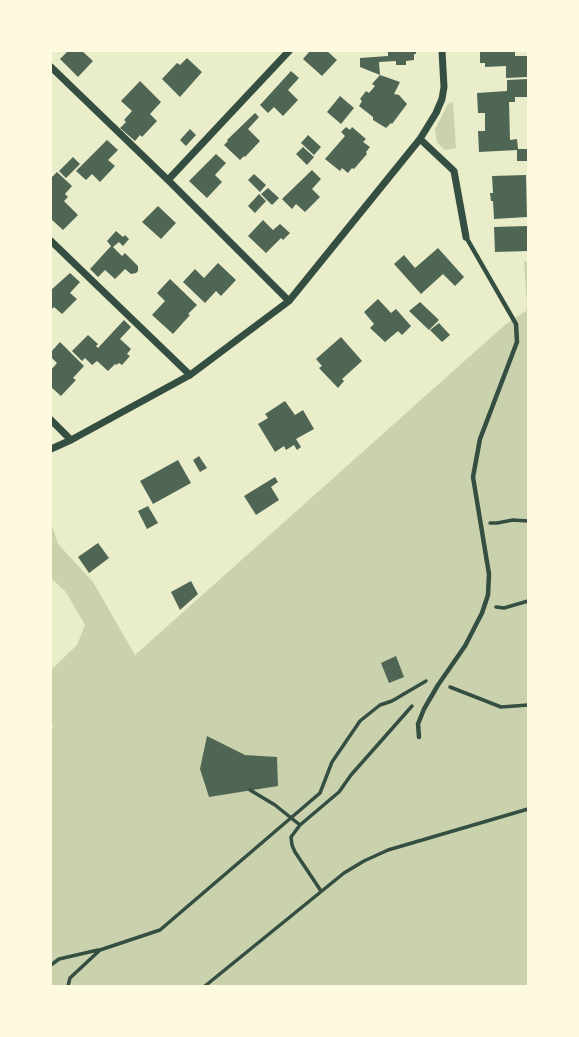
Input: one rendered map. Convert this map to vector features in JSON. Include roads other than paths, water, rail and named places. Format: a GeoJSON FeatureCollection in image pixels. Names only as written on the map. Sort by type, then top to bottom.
{"type":"FeatureCollection","features":[{"type":"Feature","properties":{"kind":"street"},"geometry":{"type":"LineString","coordinates":[[168,180],[289,51]]}},
{"type":"Feature","properties":{"kind":"street"},"geometry":{"type":"LineString","coordinates":[[51,449],[190,374],[289,300],[420,139],[443,99],[442,51]]}},
{"type":"Feature","properties":{"kind":"street"},"geometry":{"type":"LineString","coordinates":[[51,67],[289,300]]}},
{"type":"Feature","properties":{"kind":"street"},"geometry":{"type":"LineString","coordinates":[[420,139],[454,172],[466,237]]}},
{"type":"Feature","properties":{"kind":"street"},"geometry":{"type":"LineString","coordinates":[[51,241],[190,374]]}},
{"type":"Feature","properties":{"kind":"street"},"geometry":{"type":"LineString","coordinates":[[51,419],[71,440]]}},
{"type":"Feature","properties":{"kind":"lane"},"geometry":{"type":"LineString","coordinates":[[419,737],[418,724],[424,709],[465,646],[488,595],[489,574],[473,477],[480,439],[517,342],[516,324],[466,237]]}}]}
